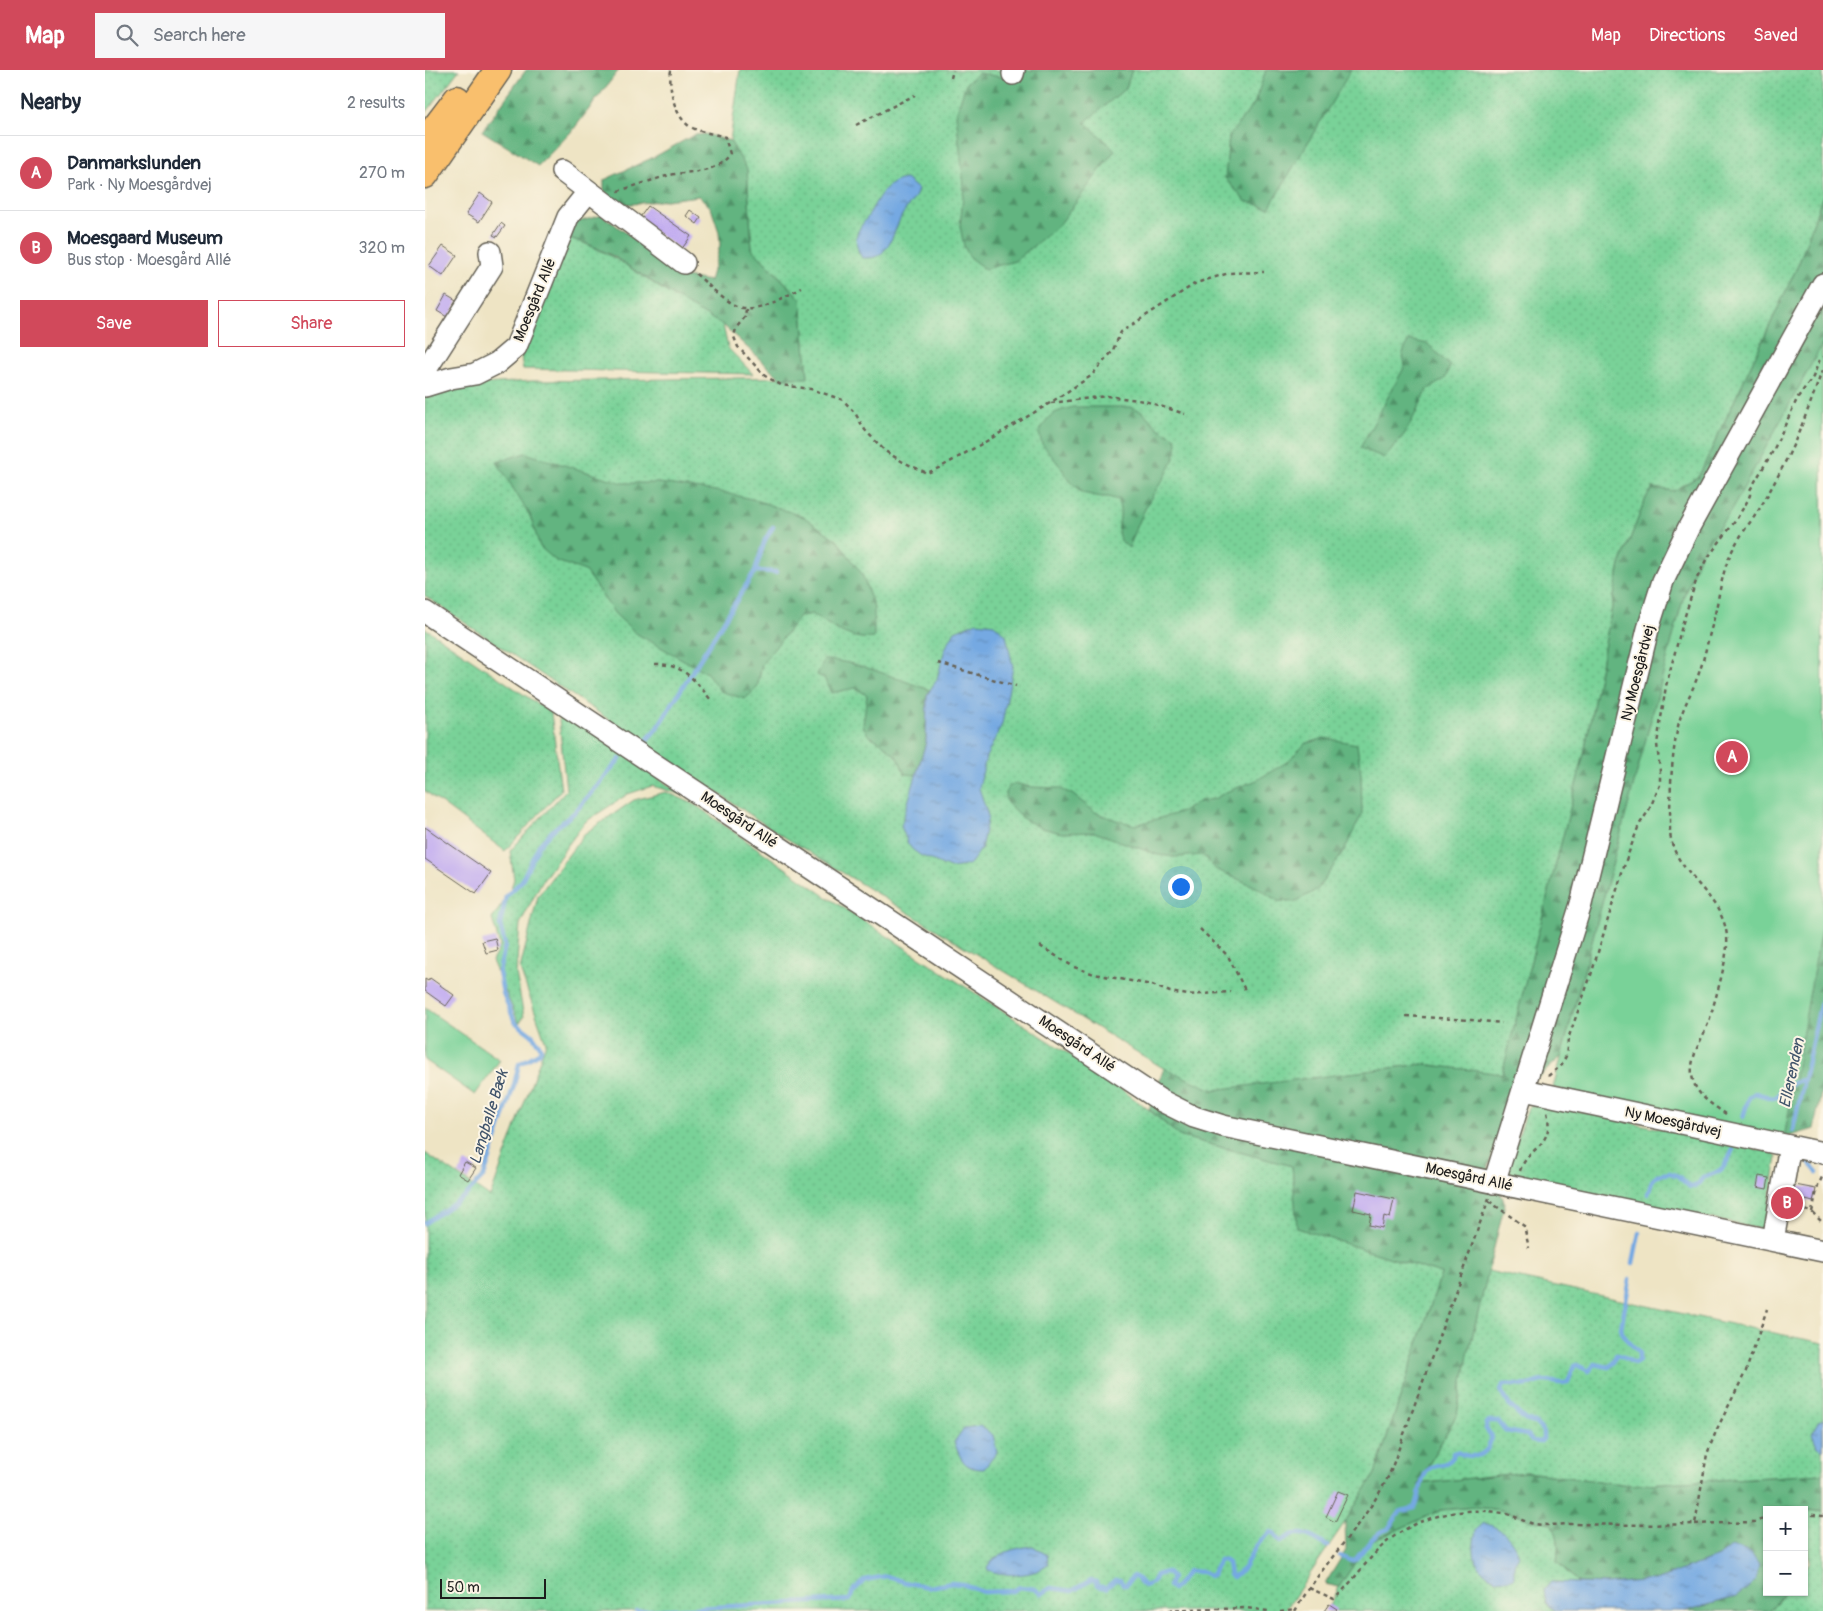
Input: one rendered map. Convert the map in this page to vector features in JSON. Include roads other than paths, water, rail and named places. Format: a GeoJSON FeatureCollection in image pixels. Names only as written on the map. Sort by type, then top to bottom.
{"type":"FeatureCollection","features":[{"type":"Feature","properties":{"kind":"main road"},"geometry":{"type":"LineString","coordinates":[[425,141],[479,70]]}},
{"type":"Feature","properties":{"kind":"main road"},"geometry":{"type":"LineString","coordinates":[[425,175],[498,70]]}},
{"type":"Feature","properties":{"kind":"street"},"geometry":{"type":"LineString","coordinates":[[562,171],[684,262]]}},
{"type":"Feature","properties":{"kind":"street","name":"Moesgård Allé"},"geometry":{"type":"LineString","coordinates":[[425,386],[475,374],[497,363],[516,347],[569,217],[591,194]]}},
{"type":"Feature","properties":{"kind":"street"},"geometry":{"type":"LineString","coordinates":[[425,371],[491,266],[490,252]]}},
{"type":"Feature","properties":{"kind":"street","name":"Ny Moesgårdvej"},"geometry":{"type":"LineString","coordinates":[[1491,1191],[1531,1092],[1581,904],[1648,629],[1663,581],[1688,529],[1823,284]]}},
{"type":"Feature","properties":{"kind":"street","name":"Moesgård Allé"},"geometry":{"type":"LineString","coordinates":[[425,612],[1160,1100],[1193,1117],[1223,1126],[1491,1191],[1515,1187],[1823,1251]]}},
{"type":"Feature","properties":{"kind":"street","name":"Ny Moesgårdvej"},"geometry":{"type":"LineString","coordinates":[[1531,1092],[1823,1153]]}},
{"type":"Feature","properties":{"kind":"street"},"geometry":{"type":"LineString","coordinates":[[1773,1240],[1789,1146]]}},
{"type":"Feature","properties":{"kind":"water"},"geometry":{"type":"Polygon","coordinates":[[[906,179],[918,189],[915,197],[903,214],[889,244],[881,254],[872,258],[862,258],[856,241],[860,229],[882,193],[892,184],[906,179]]]}},
{"type":"Feature","properties":{"kind":"water"},"geometry":{"type":"Polygon","coordinates":[[[977,622],[994,624],[1006,635],[1013,667],[1002,724],[986,757],[979,788],[988,816],[981,849],[971,863],[965,866],[950,868],[913,850],[908,844],[901,826],[926,742],[927,695],[937,679],[945,649],[955,631],[977,622]]]}},
{"type":"Feature","properties":{"kind":"water"},"geometry":{"type":"Polygon","coordinates":[[[1823,1419],[1823,1450],[1817,1446],[1812,1433],[1819,1421],[1823,1419]]]}},
{"type":"Feature","properties":{"kind":"water"},"geometry":{"type":"Polygon","coordinates":[[[980,1426],[993,1435],[997,1452],[984,1469],[977,1469],[967,1465],[961,1458],[954,1442],[964,1428],[980,1426]]]}},
{"type":"Feature","properties":{"kind":"water"},"geometry":{"type":"Polygon","coordinates":[[[1484,1523],[1502,1531],[1513,1544],[1519,1556],[1514,1564],[1514,1578],[1500,1580],[1494,1578],[1478,1565],[1475,1558],[1474,1540],[1476,1530],[1484,1523]]]}},
{"type":"Feature","properties":{"kind":"water"},"geometry":{"type":"Polygon","coordinates":[[[1033,1546],[1047,1555],[1049,1564],[1043,1568],[1028,1573],[1011,1575],[988,1570],[987,1567],[991,1562],[1002,1554],[1033,1546]]]}},
{"type":"Feature","properties":{"kind":"water"},"geometry":{"type":"Polygon","coordinates":[[[1731,1546],[1751,1553],[1759,1565],[1756,1579],[1736,1597],[1685,1611],[1556,1611],[1546,1603],[1544,1590],[1551,1582],[1605,1584],[1655,1580],[1718,1557],[1731,1546]]]}},
{"type":"Feature","properties":{"kind":"waterway"},"geometry":{"type":"LineString","coordinates":[[644,744],[657,728],[755,571],[765,540],[773,527]]}},
{"type":"Feature","properties":{"kind":"waterway"},"geometry":{"type":"LineString","coordinates":[[755,571],[776,572]]}},
{"type":"Feature","properties":{"kind":"waterway","name":"Langballe Bæk"},"geometry":{"type":"LineString","coordinates":[[425,1223],[465,1196],[484,1176],[519,1064],[539,1053],[541,1049],[532,1035],[515,1022],[503,993],[499,972],[505,945],[500,925],[506,896],[521,882],[539,845],[554,829],[575,812],[620,759]]}},
{"type":"Feature","properties":{"kind":"waterway","name":"Ellerenden"},"geometry":{"type":"LineString","coordinates":[[1793,1130],[1823,992]]}},
{"type":"Feature","properties":{"kind":"waterway"},"geometry":{"type":"LineString","coordinates":[[1743,1117],[1749,1097],[1755,1093],[1772,1098],[1777,1097],[1783,1087],[1804,1079]]}},
{"type":"Feature","properties":{"kind":"waterway"},"geometry":{"type":"LineString","coordinates":[[1648,1194],[1652,1181],[1657,1175],[1670,1173],[1678,1176],[1690,1187],[1695,1186],[1703,1177],[1719,1171],[1733,1150]]}},
{"type":"Feature","properties":{"kind":"waterway","name":"Ellerenden"},"geometry":{"type":"LineString","coordinates":[[1809,1163],[1817,1172]]}},
{"type":"Feature","properties":{"kind":"waterway"},"geometry":{"type":"LineString","coordinates":[[1633,1263],[1639,1233]]}},
{"type":"Feature","properties":{"kind":"waterway"},"geometry":{"type":"LineString","coordinates":[[1340,1556],[1352,1561],[1356,1559],[1371,1540],[1380,1532],[1388,1529],[1401,1511],[1415,1508],[1423,1478],[1429,1469],[1447,1462],[1453,1457],[1453,1453],[1457,1452],[1475,1456],[1484,1452],[1490,1442],[1491,1435],[1486,1429],[1489,1421],[1498,1421],[1506,1431],[1527,1435],[1532,1441],[1540,1442],[1543,1439],[1543,1431],[1535,1423],[1525,1420],[1510,1406],[1501,1391],[1503,1385],[1530,1385],[1540,1381],[1565,1383],[1568,1382],[1574,1366],[1577,1365],[1589,1371],[1595,1364],[1609,1367],[1616,1355],[1635,1363],[1639,1360],[1639,1352],[1623,1336],[1621,1328],[1630,1279]]}},
{"type":"Feature","properties":{"kind":"waterway","name":"Langballe Bæk"},"geometry":{"type":"LineString","coordinates":[[637,1611],[850,1600],[853,1591],[865,1580],[887,1576],[929,1587],[952,1583],[962,1584],[983,1592],[1013,1591],[1020,1587],[1035,1589],[1041,1594],[1051,1588],[1072,1591],[1091,1580],[1096,1582],[1097,1586],[1106,1588],[1115,1580],[1120,1580],[1126,1585],[1133,1576],[1144,1586],[1152,1583],[1156,1575],[1167,1572],[1172,1578],[1169,1586],[1173,1589],[1188,1571],[1203,1572],[1209,1576],[1213,1574],[1219,1560],[1224,1560],[1228,1563],[1230,1575],[1233,1577],[1243,1569],[1256,1546],[1270,1532],[1274,1533],[1280,1542],[1291,1535],[1300,1534],[1310,1536],[1327,1546]]}},
{"type":"Feature","properties":{"kind":"place","name":"Danmarkslunden"},"geometry":{"type":"Point","coordinates":[1732,757]}},
{"type":"Feature","properties":{"kind":"place","name":"Moesgaard Museum"},"geometry":{"type":"Point","coordinates":[1787,1203]}}]}
